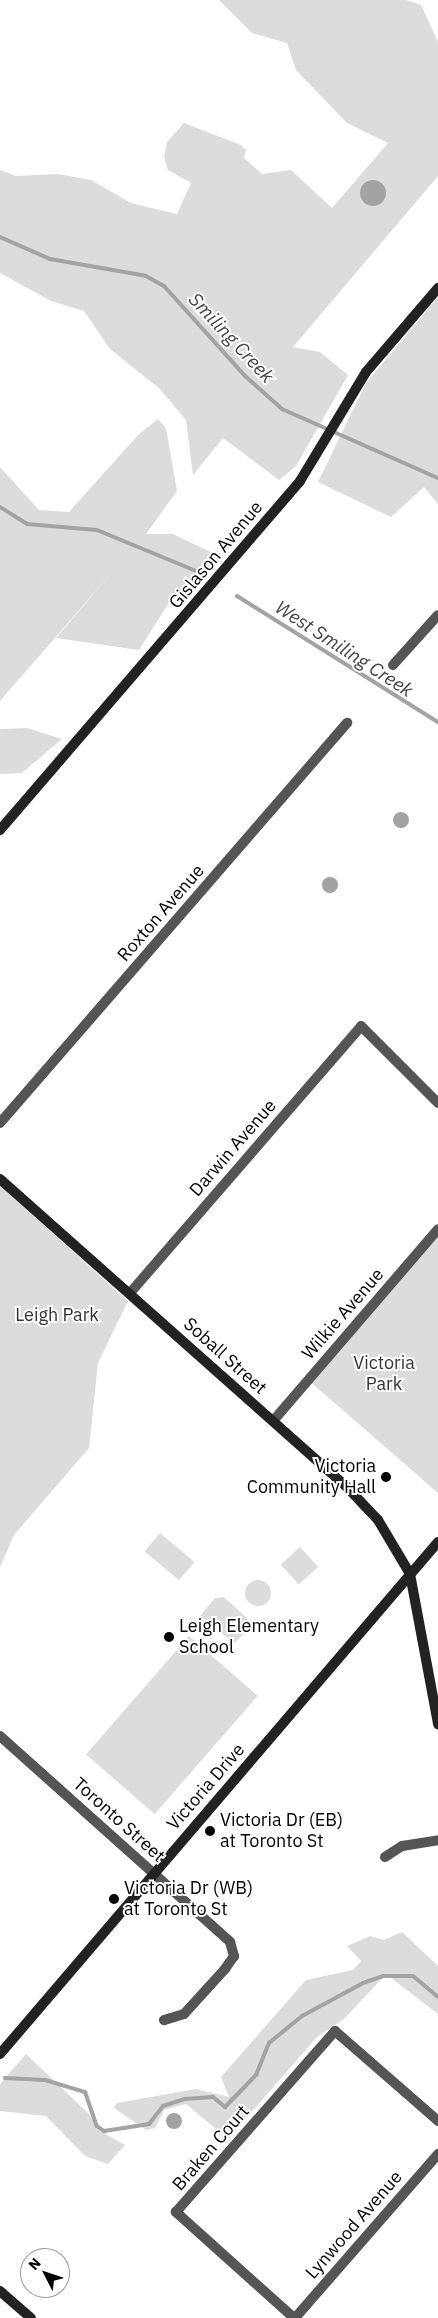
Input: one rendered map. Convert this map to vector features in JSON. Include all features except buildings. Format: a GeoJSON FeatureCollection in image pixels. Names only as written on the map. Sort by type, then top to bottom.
{"type":"FeatureCollection","features":[{"type":"Feature","properties":{"kind":"street","name":"Gislason Avenue"},"geometry":{"type":"LineString","coordinates":[[0,830],[300,481],[344,407],[388,342],[438,288]]}},
{"type":"Feature","properties":{"kind":"street"},"geometry":{"type":"LineString","coordinates":[[393,666],[438,615]]}},
{"type":"Feature","properties":{"kind":"street","name":"Roxton Avenue"},"geometry":{"type":"LineString","coordinates":[[0,1123],[346,723]]}},
{"type":"Feature","properties":{"kind":"street","name":"Darwin Avenue"},"geometry":{"type":"LineString","coordinates":[[130,1293],[361,1026],[438,1102]]}},
{"type":"Feature","properties":{"kind":"street","name":"Soball Street"},"geometry":{"type":"LineString","coordinates":[[0,1178],[370,1510],[410,1574]]}},
{"type":"Feature","properties":{"kind":"street","name":"Wilkie Avenue"},"geometry":{"type":"LineString","coordinates":[[273,1421],[438,1229]]}},
{"type":"Feature","properties":{"kind":"street","name":"Victoria Drive"},"geometry":{"type":"LineString","coordinates":[[0,2054],[438,1542]]}},
{"type":"Feature","properties":{"kind":"street"},"geometry":{"type":"LineString","coordinates":[[410,1574],[438,1724]]}},
{"type":"Feature","properties":{"kind":"street","name":"Toronto Street"},"geometry":{"type":"LineString","coordinates":[[2,1741],[224,1935],[234,1952],[190,2009],[164,2020]]}},
{"type":"Feature","properties":{"kind":"street"},"geometry":{"type":"LineString","coordinates":[[385,1857],[402,1846],[438,1840]]}},
{"type":"Feature","properties":{"kind":"street","name":"Braken Court"},"geometry":{"type":"LineString","coordinates":[[295,2318],[176,2212],[335,2031],[438,2121]]}},
{"type":"Feature","properties":{"kind":"street","name":"Lynwood Avenue"},"geometry":{"type":"LineString","coordinates":[[295,2318],[438,2154]]}},
{"type":"Feature","properties":{"kind":"street"},"geometry":{"type":"LineString","coordinates":[[0,2291],[31,2318]]}},
{"type":"Feature","properties":{"kind":"green space"},"geometry":{"type":"Polygon","coordinates":[[[219,0],[406,0],[421,5],[438,42],[438,176],[293,347],[320,352],[348,375],[296,466],[279,480],[223,438],[193,475],[186,420],[160,389],[110,349],[84,311],[51,301],[0,273],[0,170],[16,176],[58,174],[91,180],[131,203],[177,214],[191,183],[168,170],[164,157],[167,142],[184,123],[241,145],[246,150],[244,158],[262,174],[291,170],[332,208],[388,143],[347,123],[296,70],[287,43],[252,33],[219,0]]]}},
{"type":"Feature","properties":{"kind":"green space"},"geometry":{"type":"Polygon","coordinates":[[[438,297],[438,504],[424,487],[391,517],[318,482],[366,383],[438,297]]]}},
{"type":"Feature","properties":{"kind":"green space"},"geometry":{"type":"Polygon","coordinates":[[[158,419],[166,428],[177,491],[146,534],[173,534],[223,558],[190,588],[175,593],[139,650],[56,638],[114,570],[0,701],[0,467],[39,510],[69,512],[138,435],[158,419]]]}},
{"type":"Feature","properties":{"kind":"green space"},"geometry":{"type":"Polygon","coordinates":[[[27,728],[62,739],[22,773],[0,774],[0,729],[27,728]]]}},
{"type":"Feature","properties":{"kind":"green space","name":"Leigh Park"},"geometry":{"type":"Polygon","coordinates":[[[0,1186],[128,1301],[98,1363],[89,1448],[14,1535],[0,1567],[0,1186]]]}},
{"type":"Feature","properties":{"kind":"green space","name":"Victoria Park"},"geometry":{"type":"Polygon","coordinates":[[[438,1229],[438,1493],[307,1379],[438,1229]]]}},
{"type":"Feature","properties":{"kind":"green space"},"geometry":{"type":"Polygon","coordinates":[[[160,1533],[194,1562],[179,1580],[145,1551],[160,1533]]]}},
{"type":"Feature","properties":{"kind":"green space"},"geometry":{"type":"Polygon","coordinates":[[[300,1547],[318,1567],[299,1584],[281,1564],[300,1547]]]}},
{"type":"Feature","properties":{"kind":"green space"},"geometry":{"type":"Polygon","coordinates":[[[258,1580],[267,1584],[271,1593],[267,1602],[258,1606],[249,1602],[245,1593],[249,1584],[258,1580]]]}},
{"type":"Feature","properties":{"kind":"green space"},"geometry":{"type":"Polygon","coordinates":[[[224,1597],[247,1618],[246,1632],[234,1643],[200,1616],[215,1598],[224,1597]]]}},
{"type":"Feature","properties":{"kind":"green space"},"geometry":{"type":"Polygon","coordinates":[[[189,1636],[258,1696],[155,1814],[86,1754],[189,1636]]]}},
{"type":"Feature","properties":{"kind":"green space"},"geometry":{"type":"Polygon","coordinates":[[[402,1932],[438,1966],[438,2014],[386,1974],[344,2019],[317,2037],[228,2139],[186,2104],[164,2110],[155,2128],[146,2130],[114,2108],[117,2103],[196,2089],[229,2097],[221,2077],[306,1980],[353,1970],[361,1961],[347,1946],[370,1936],[384,1940],[402,1932]]]}},
{"type":"Feature","properties":{"kind":"green space"},"geometry":{"type":"Polygon","coordinates":[[[26,2054],[89,2114],[100,2131],[125,2145],[108,2164],[85,2156],[46,2116],[0,2111],[0,2084],[26,2054]]]}},
{"type":"Feature","properties":{"kind":"shaded area"},"geometry":{"type":"Polygon","coordinates":[[[373,180],[382,184],[386,193],[382,202],[373,206],[364,202],[360,193],[364,184],[373,180]]]}},
{"type":"Feature","properties":{"kind":"shaded area"},"geometry":{"type":"Polygon","coordinates":[[[401,812],[407,814],[409,820],[407,826],[401,828],[395,826],[393,820],[395,814],[401,812]]]}},
{"type":"Feature","properties":{"kind":"shaded area"},"geometry":{"type":"Polygon","coordinates":[[[330,877],[336,879],[338,885],[336,891],[330,893],[324,891],[322,885],[324,879],[330,877]]]}},
{"type":"Feature","properties":{"kind":"shaded area"},"geometry":{"type":"Polygon","coordinates":[[[174,2113],[182,2121],[174,2129],[166,2121],[174,2113]]]}},
{"type":"Feature","properties":{"kind":"waterway","name":"Smiling Creek"},"geometry":{"type":"LineString","coordinates":[[0,237],[50,259],[146,276],[164,286],[245,376],[282,409],[438,478]]}},
{"type":"Feature","properties":{"kind":"waterway","name":"West Smiling Creek"},"geometry":{"type":"LineString","coordinates":[[0,507],[27,524],[97,530],[201,573]]}},
{"type":"Feature","properties":{"kind":"waterway","name":"West Smiling Creek"},"geometry":{"type":"LineString","coordinates":[[237,596],[438,722]]}},
{"type":"Feature","properties":{"kind":"waterway"},"geometry":{"type":"LineString","coordinates":[[5,2078],[45,2080],[85,2092],[97,2126],[104,2131],[149,2124],[163,2106],[185,2099],[213,2097],[225,2107],[256,2075],[269,2043],[302,2016],[363,1983],[383,1976],[413,1976],[438,1997]]}},
{"type":"Feature","properties":{"kind":"place","name":"Victoria Community Hall"},"geometry":{"type":"Point","coordinates":[386,1477]}},
{"type":"Feature","properties":{"kind":"place","name":"Leigh Elementary School"},"geometry":{"type":"Point","coordinates":[169,1637]}},
{"type":"Feature","properties":{"kind":"place","name":"Victoria Dr (EB) at Toronto St"},"geometry":{"type":"Point","coordinates":[210,1831]}},
{"type":"Feature","properties":{"kind":"place","name":"Victoria Dr (WB) at Toronto St"},"geometry":{"type":"Point","coordinates":[114,1899]}}]}
